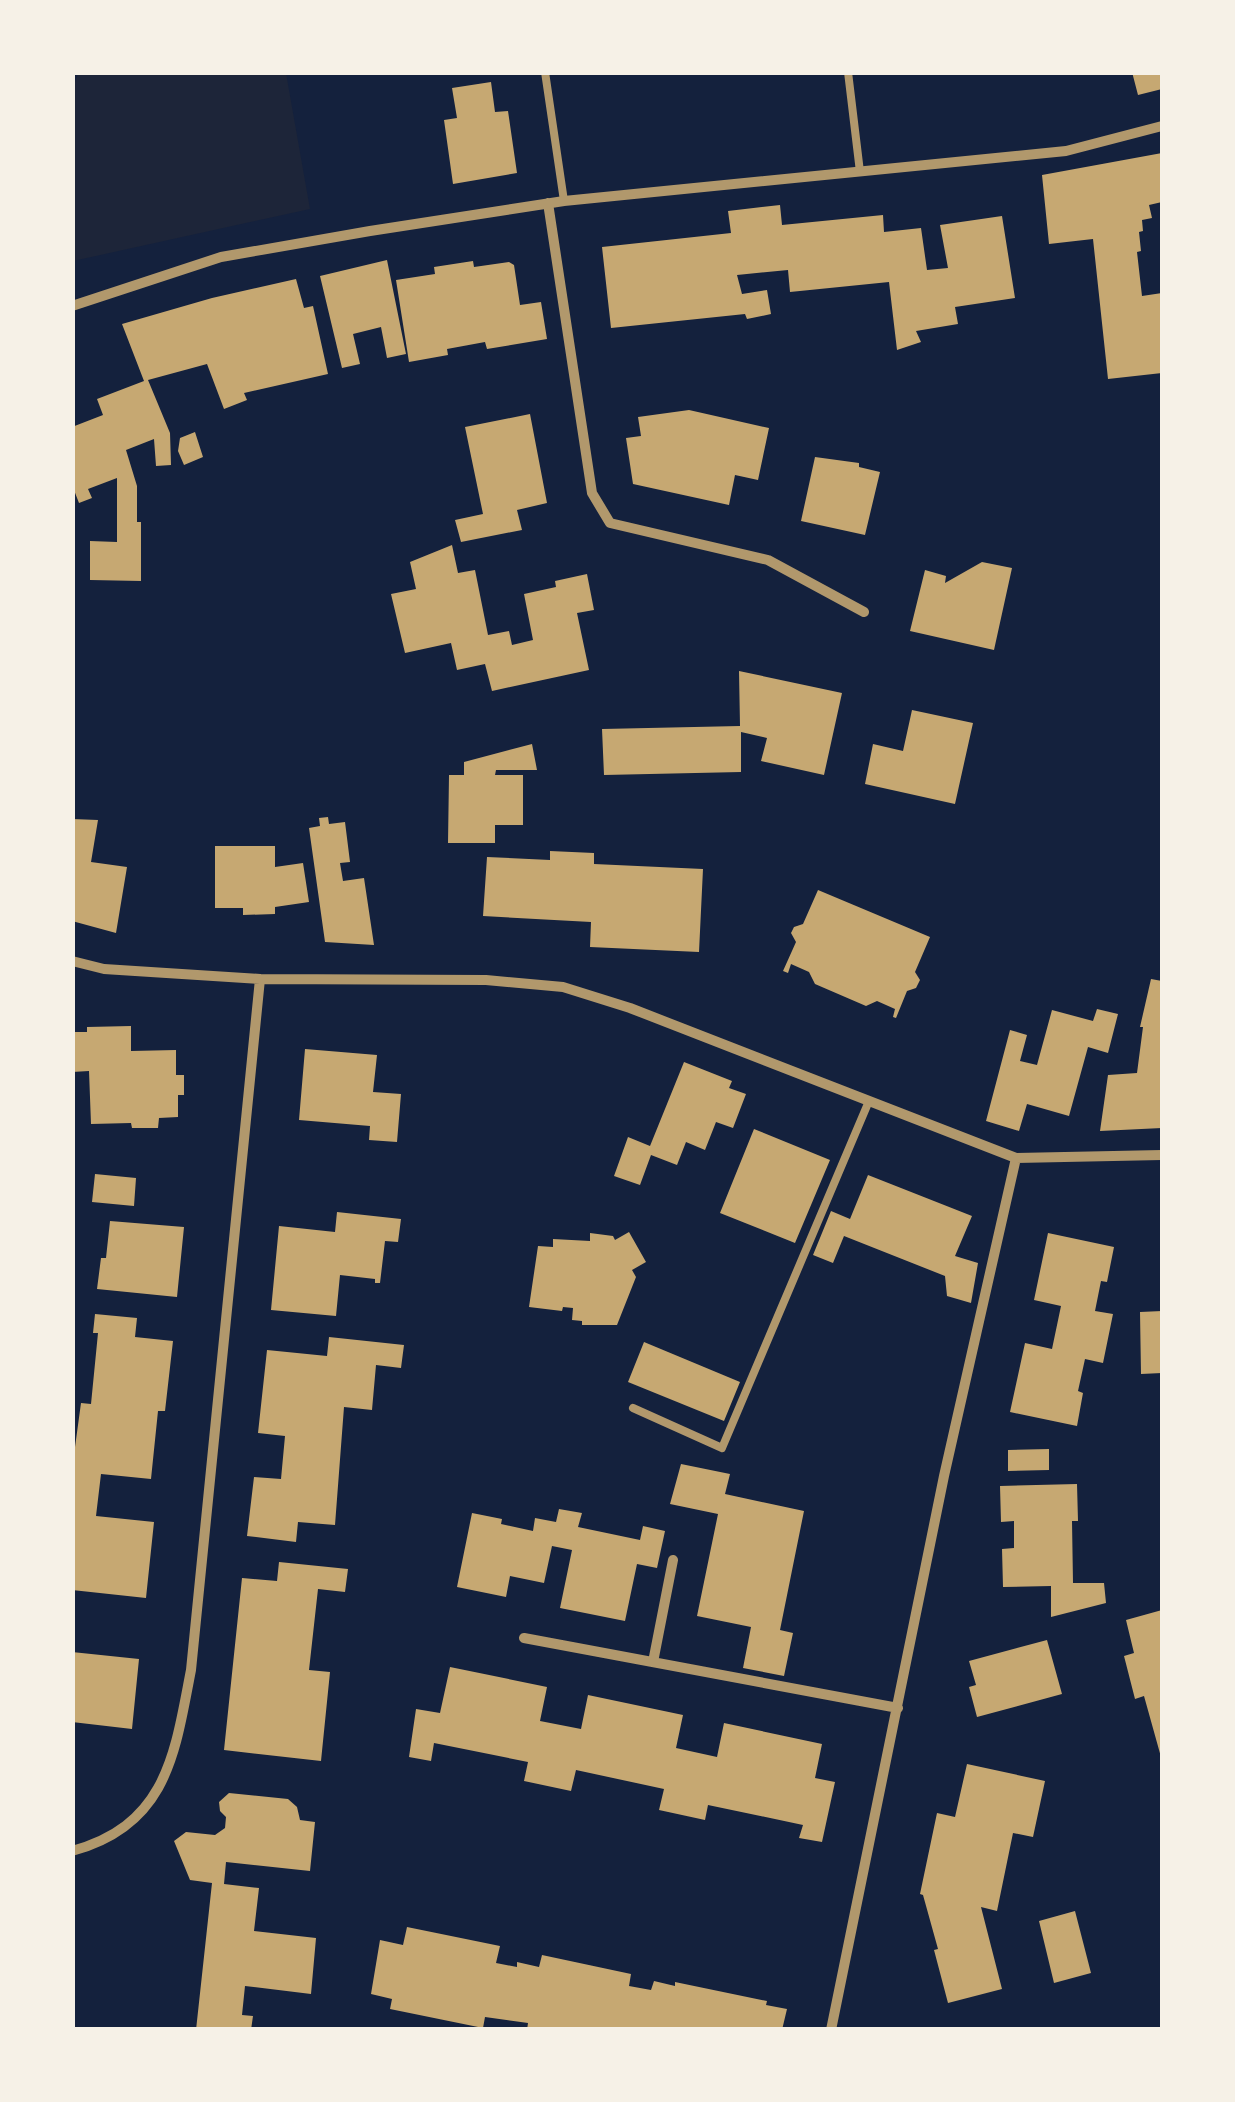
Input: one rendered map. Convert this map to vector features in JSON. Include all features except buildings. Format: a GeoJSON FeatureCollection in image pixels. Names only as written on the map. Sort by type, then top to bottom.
{"type":"FeatureCollection","features":[{"type":"Feature","properties":{"kind":"street"},"geometry":{"type":"LineString","coordinates":[[72,306],[221,257],[564,201],[1066,151],[1162,126]]}},
{"type":"Feature","properties":{"kind":"street"},"geometry":{"type":"LineString","coordinates":[[548,204],[592,493],[610,523],[768,560],[864,612]]}},
{"type":"Feature","properties":{"kind":"street"},"geometry":{"type":"LineString","coordinates":[[72,961],[104,969],[260,979],[486,980],[563,986],[630,1008],[1016,1158],[1162,1156]]}},
{"type":"Feature","properties":{"kind":"street"},"geometry":{"type":"LineString","coordinates":[[72,1851],[118,1830],[158,1795],[174,1754],[192,1670],[260,979]]}},
{"type":"Feature","properties":{"kind":"street"},"geometry":{"type":"LineString","coordinates":[[832,2030],[944,1476],[1016,1158]]}},
{"type":"Feature","properties":{"kind":"street"},"geometry":{"type":"LineString","coordinates":[[654,1662],[673,1560]]}},
{"type":"Feature","properties":{"kind":"street"},"geometry":{"type":"LineString","coordinates":[[524,1638],[898,1708]]}},
{"type":"Feature","properties":{"kind":"lane"},"geometry":{"type":"LineString","coordinates":[[544,72],[564,201]]}},
{"type":"Feature","properties":{"kind":"lane"},"geometry":{"type":"LineString","coordinates":[[848,72],[860,172]]}},
{"type":"Feature","properties":{"kind":"lane"},"geometry":{"type":"LineString","coordinates":[[633,1408],[722,1448],[869,1100]]}},
{"type":"Feature","properties":{"kind":"shaded area"},"geometry":{"type":"Polygon","coordinates":[[[79,72],[286,73],[310,209],[73,261],[72,89],[79,72]]]}}]}
